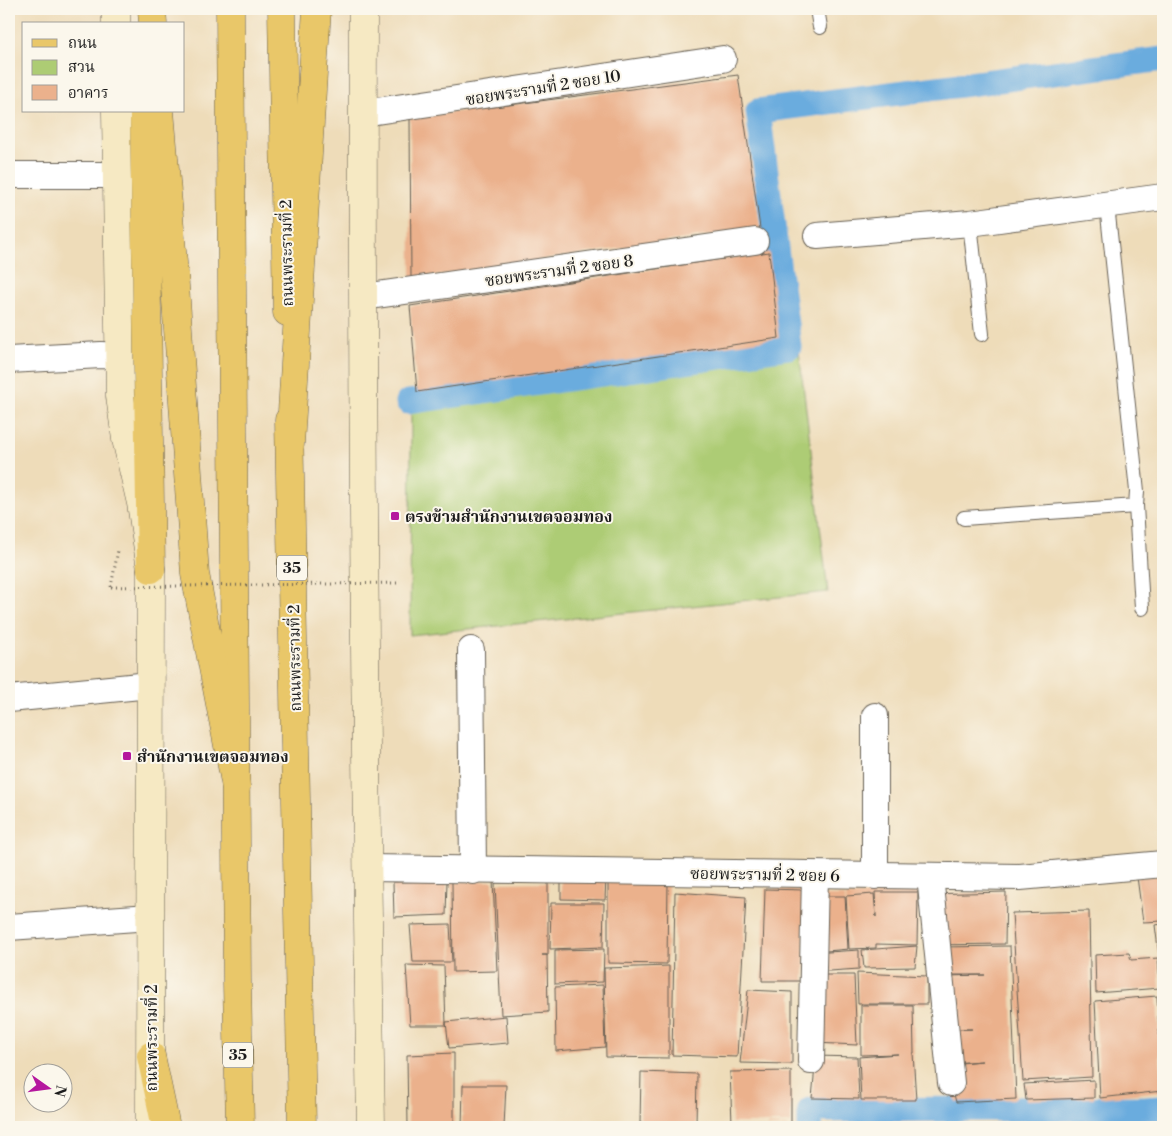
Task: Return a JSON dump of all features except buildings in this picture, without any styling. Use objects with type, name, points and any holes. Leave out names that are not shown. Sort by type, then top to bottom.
[{"type":"main road","points":[[116,9],[116,22]]},
{"type":"main road","points":[[142,9],[142,22]]},
{"type":"main road","points":[[152,9],[153,22]]},
{"type":"main road","name":"35","points":[[230,9],[237,983],[240,1127]]},
{"type":"main road","name":"ถนนพระรามที่ 2","points":[[282,9],[302,1127]]},
{"type":"main road","points":[[290,444],[317,9]]},
{"type":"main road","points":[[363,9],[367,868],[371,1127]]},
{"type":"main road","name":"ถนนพระรามที่ 2","points":[[116,112],[120,396],[126,439],[141,503],[151,569],[150,1127]]},
{"type":"main road","points":[[144,112],[151,569]]},
{"type":"main road","points":[[160,112],[176,296],[195,574],[236,787]]},
{"type":"main road","points":[[227,1127],[237,983]]},
{"type":"main road","points":[[151,1056],[166,1127]]},
{"type":"street","name":"ซอยพระรามที่ 2 ซอย 10","points":[[363,113],[723,59]]},
{"type":"street","points":[[9,175],[117,175]]},
{"type":"street","points":[[817,236],[970,222],[1163,197]]},
{"type":"street","name":"ซอยพระรามที่ 2 ซอย 8","points":[[363,297],[755,241]]},
{"type":"street","points":[[9,360],[101,355],[120,356]]},
{"type":"street","points":[[471,650],[473,871]]},
{"type":"street","points":[[9,699],[150,685]]},
{"type":"street","points":[[875,716],[875,876]]},
{"type":"street","name":"ซอยพระรามที่ 2 ซอย 6","points":[[367,868],[473,871],[1020,877],[1163,864]]},
{"type":"street","points":[[810,1061],[815,875]]},
{"type":"street","points":[[930,876],[952,1084]]},
{"type":"street","points":[[9,927],[150,917]]},
{"type":"lane","points":[[817,9],[820,27]]},
{"type":"lane","points":[[1107,205],[1136,492],[1142,608]]},
{"type":"lane","points":[[970,222],[982,334]]},
{"type":"lane","points":[[964,518],[1136,506]]},
{"type":"path","points":[[118,550],[110,587],[396,583]]},
{"type":"green space","points":[[799,351],[828,592],[410,635],[411,412]]},
{"type":"waterway","points":[[408,402],[789,347],[758,111],[1163,59]]},
{"type":"waterway","points":[[810,1127],[810,1110],[1163,1108]]},
{"type":"place","name":"ตรงข้ามสำนักงานเขตจอมทอง","points":[[395,516]]},
{"type":"place","name":"สำนักงานเขตจอมทอง","points":[[127,756]]}]
